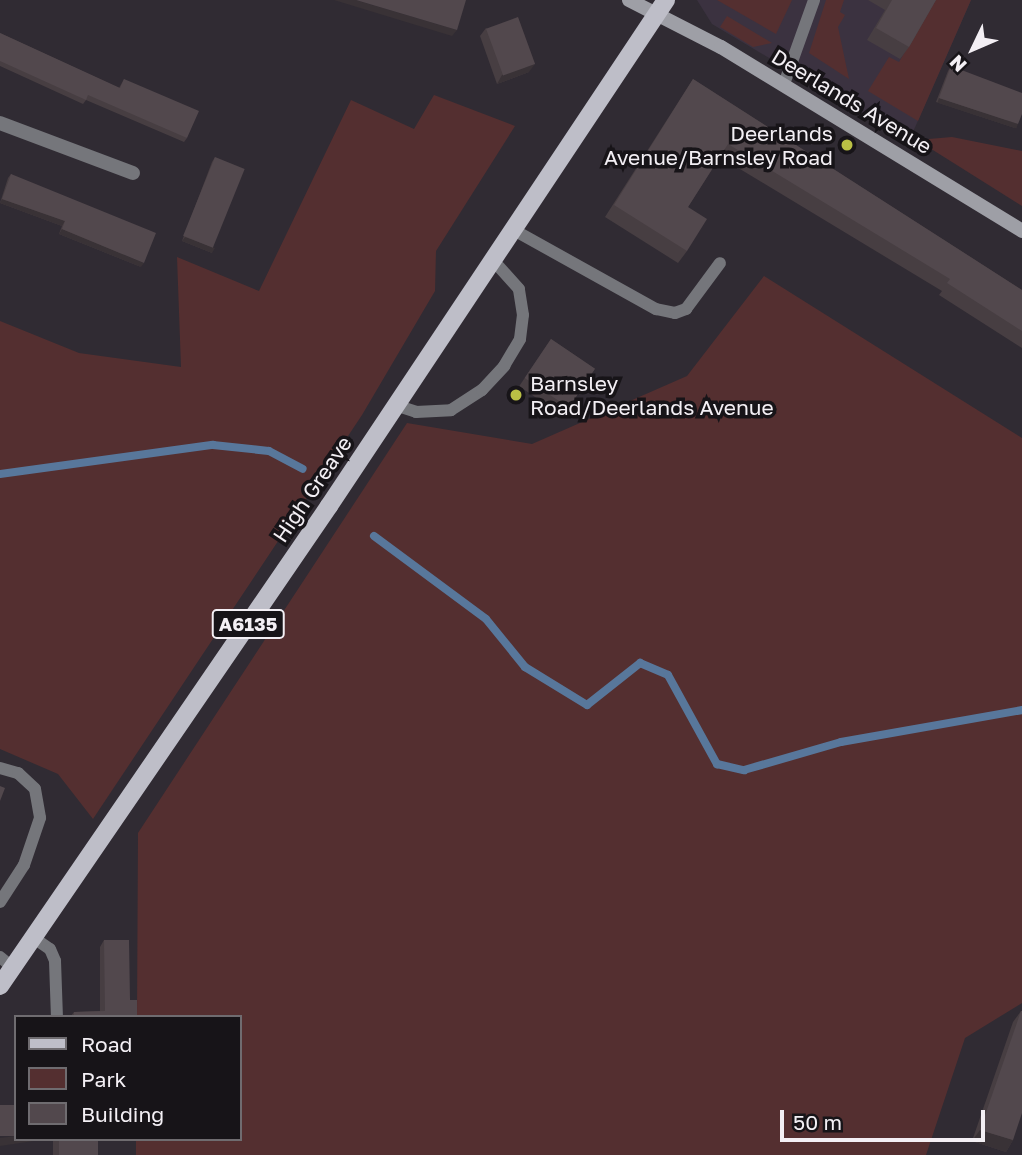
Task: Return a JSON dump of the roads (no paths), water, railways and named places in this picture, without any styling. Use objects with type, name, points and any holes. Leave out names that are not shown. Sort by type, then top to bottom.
[{"type":"main road","name":"High Greave","points":[[0,986],[6,963],[34,938],[662,7]]},
{"type":"street","name":"Deerlands Avenue","points":[[629,0],[662,7],[1022,231]]},
{"type":"street","points":[[0,122],[133,173]]},
{"type":"lane","points":[[784,84],[814,0]]},
{"type":"lane","points":[[513,229],[656,309],[675,313],[686,309],[720,263]]},
{"type":"lane","points":[[395,405],[416,412],[451,410],[482,390],[505,366],[520,340],[523,315],[519,289],[492,259]]},
{"type":"lane","points":[[0,768],[18,774],[35,789],[40,818],[24,865],[0,902]]},
{"type":"lane","points":[[34,938],[50,948],[55,961],[57,1015]]},
{"type":"waterway","points":[[0,474],[213,445],[269,451],[303,469]]},
{"type":"waterway","points":[[374,536],[486,619],[525,667],[587,705],[640,663],[668,675],[717,764],[744,770],[841,742],[1022,710]]},
{"type":"place","name":"Deerlands Avenue/Barnsley Road","points":[[847,145]]},
{"type":"place","name":"Barnsley Road/Deerlands Avenue","points":[[516,395]]}]
